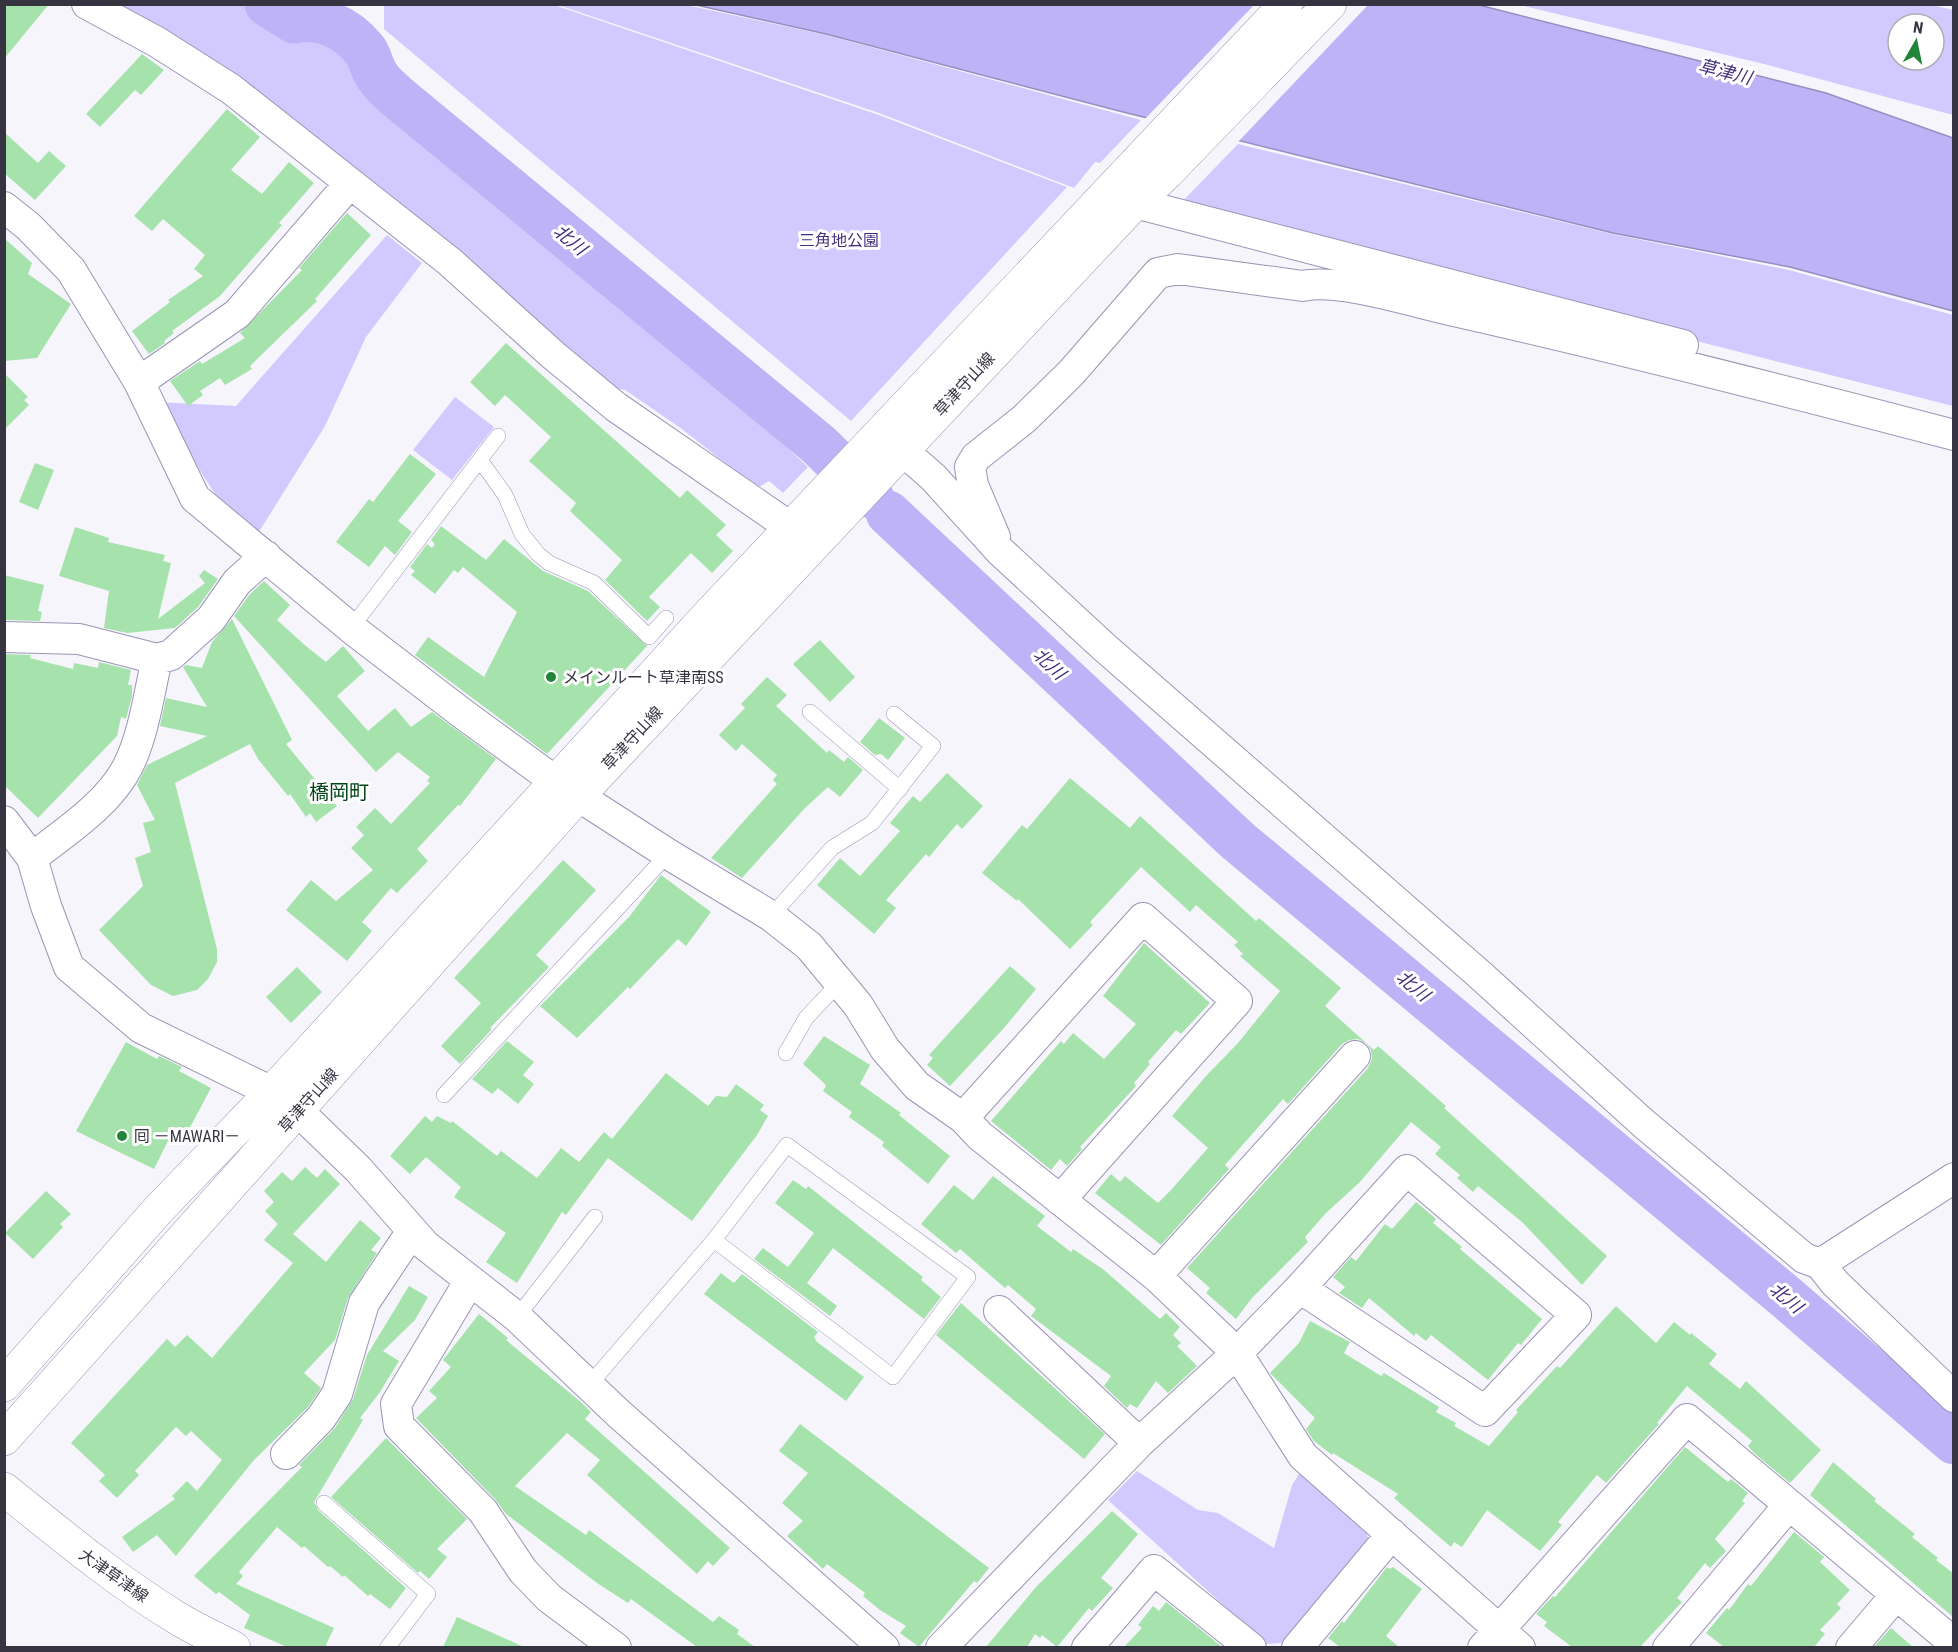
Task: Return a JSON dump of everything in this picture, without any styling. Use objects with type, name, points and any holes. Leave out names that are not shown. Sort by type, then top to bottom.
[{"type":"main road","name":"草津守山線","points":[[890,442],[1133,164],[1286,4]]},
{"type":"main road","name":"草津守山線","points":[[4,1385],[158,1210],[566,789],[788,543],[1167,173],[1330,4]]},
{"type":"main road","name":"草津守山線","points":[[4,1439],[298,1111],[566,789]]},
{"type":"main road","name":"大津草津線","points":[[4,1489],[73,1545],[132,1588],[178,1619],[234,1647]]},
{"type":"street","points":[[87,4],[157,42],[231,88],[450,262],[553,355],[788,543]]},
{"type":"street","points":[[139,382],[237,314],[350,183]]},
{"type":"street","points":[[1135,203],[1549,333],[1953,435]]},
{"type":"street","points":[[4,207],[28,226],[71,270],[139,382],[195,498],[351,628],[462,714],[566,789],[771,916],[809,946],[858,1005],[885,1049],[917,1086],[963,1118],[980,1136],[1156,1276],[1237,1353],[1303,1456],[1392,1534],[1500,1642],[1687,1419],[1953,1643]]},
{"type":"street","points":[[1000,551],[973,485],[970,467],[986,447],[1024,419],[1071,373],[1158,273],[1178,270],[1303,286],[1319,282],[1404,286],[1953,415]]},
{"type":"street","points":[[890,442],[933,477],[1000,551],[1104,647],[1479,974],[1643,1123],[1804,1258],[1820,1264],[1835,1283],[1953,1397]]},
{"type":"street","points":[[4,637],[79,639],[157,659],[171,655],[211,619],[237,582],[266,556]]},
{"type":"street","points":[[32,858],[84,817],[108,793],[128,766],[157,659]]},
{"type":"street","points":[[4,821],[32,858],[46,906],[69,967],[141,1028],[272,1092],[298,1111],[358,1169],[412,1232],[469,1282],[517,1317],[618,1413],[884,1647]]},
{"type":"street","points":[[963,1118],[1143,918],[1237,1001],[1060,1200]]},
{"type":"street","points":[[1156,1276],[1355,1056]]},
{"type":"street","points":[[941,1647],[1139,1443],[1237,1353],[1300,1288],[1407,1170],[1576,1315],[1485,1411],[1300,1288]]},
{"type":"street","points":[[1820,1264],[1953,1178]]},
{"type":"street","points":[[286,1454],[321,1418],[337,1394],[364,1303],[412,1232]]},
{"type":"street","points":[[469,1282],[396,1404],[399,1426],[483,1511],[523,1571],[549,1598],[616,1647]]},
{"type":"street","points":[[999,1311],[1139,1443]]},
{"type":"street","points":[[1668,1647],[1789,1505]]},
{"type":"street","points":[[1297,1647],[1392,1534]]},
{"type":"street","points":[[1087,1647],[1154,1570],[1251,1647]]},
{"type":"street","points":[[1851,1647],[1896,1595]]},
{"type":"lane","points":[[351,628],[498,436]]},
{"type":"lane","points":[[480,460],[504,495],[522,534],[538,554],[549,563],[594,583],[649,638],[666,618]]},
{"type":"lane","points":[[810,712],[900,789]]},
{"type":"lane","points":[[771,916],[832,848],[873,823],[933,746],[894,714]]},
{"type":"lane","points":[[444,1095],[668,854]]},
{"type":"lane","points":[[786,1053],[806,1018],[839,983]]},
{"type":"lane","points":[[590,1384],[714,1240],[786,1145],[968,1277],[893,1377],[714,1240]]},
{"type":"lane","points":[[517,1317],[595,1217]]},
{"type":"lane","points":[[324,1503],[428,1594],[387,1647]]},
{"type":"green space","points":[[110,5],[249,5],[286,32],[306,29],[329,31],[349,45],[371,88],[441,144],[459,165],[739,403],[808,467],[783,493],[769,481],[757,488],[682,429],[625,390],[604,386]]},
{"type":"green space","name":"三角地公園","points":[[384,5],[554,5],[879,115],[1067,187],[851,421],[384,29]]},
{"type":"green space","points":[[558,5],[686,5],[826,35],[1141,120],[1100,163],[1095,162],[1074,188],[879,113]]},
{"type":"green space","points":[[1520,5],[1932,5],[1953,10],[1953,115],[1768,65]]},
{"type":"green space","points":[[1238,144],[1612,234],[1789,270],[1953,315],[1953,406],[1175,209]]},
{"type":"green space","points":[[387,235],[422,263],[366,337],[325,426],[257,535],[217,497],[156,402],[236,406]]},
{"type":"green space","points":[[455,397],[494,427],[452,480],[413,450]]},
{"type":"green space","points":[[1137,1471],[1198,1510],[1218,1513],[1274,1548],[1292,1485],[1301,1471],[1365,1527],[1369,1541],[1283,1643],[1266,1644],[1108,1500]]},
{"type":"water","name":"草津川","points":[[696,5],[1479,5],[1826,93],[1953,138],[1953,311],[1790,267],[1613,233],[1119,111],[826,34]]},
{"type":"pier","points":[[1254,5],[1368,5],[1237,143],[1144,120]]},
{"type":"building","points":[[4,4],[49,4],[4,59]]},
{"type":"building","points":[[142,54],[164,70],[141,95],[135,90],[100,127],[86,114]]},
{"type":"building","points":[[227,109],[260,137],[231,170],[262,194],[289,162],[314,183],[279,223],[282,225],[220,296],[172,331],[174,333],[164,341],[165,343],[149,354],[132,331],[170,302],[168,300],[203,276],[194,269],[205,255],[163,219],[152,231],[134,216]]},
{"type":"building","points":[[4,132],[38,163],[49,151],[66,166],[35,200],[4,173]]},
{"type":"building","points":[[347,213],[371,235],[315,299],[317,301],[250,366],[252,369],[225,385],[220,378],[200,391],[203,395],[188,406],[170,381],[200,361],[202,364],[245,338],[240,333],[302,270],[299,268]]},
{"type":"building","points":[[4,238],[32,263],[28,274],[71,304],[37,358],[4,361]]},
{"type":"building","points":[[506,343],[680,498],[687,490],[726,525],[716,535],[733,551],[712,573],[691,553],[649,597],[660,607],[647,621],[605,580],[622,560],[570,511],[576,503],[529,461],[551,437],[505,395],[495,406],[470,382]]},
{"type":"building","points":[[4,373],[28,397],[24,400],[29,405],[4,430]]},
{"type":"building","points":[[410,454],[436,474],[398,521],[412,532],[395,555],[385,546],[369,567],[336,542],[369,499],[373,502]]},
{"type":"building","points":[[35,463],[54,470],[38,510],[19,502]]},
{"type":"building","name":"メインルート草津南SS","points":[[441,526],[486,560],[504,539],[543,571],[588,591],[647,646],[547,754],[415,655],[428,637],[484,677],[517,612],[463,567],[458,573],[454,570],[435,594],[411,575],[415,571],[410,567],[427,544],[432,548],[435,544],[431,540]]},
{"type":"building","points":[[75,527],[109,538],[108,542],[165,555],[163,561],[171,563],[158,619],[205,583],[199,576],[204,570],[218,579],[198,607],[175,628],[127,633],[104,628],[109,591],[59,576]]},
{"type":"building","points":[[4,575],[44,585],[38,611],[42,612],[40,621],[4,620]]},
{"type":"building","points":[[264,581],[290,605],[277,620],[307,647],[326,662],[343,646],[365,671],[337,696],[368,731],[395,708],[411,727],[432,712],[496,759],[460,806],[458,805],[417,849],[428,861],[397,893],[391,888],[362,922],[372,931],[347,961],[286,910],[311,880],[336,901],[373,870],[351,848],[364,835],[356,827],[375,808],[391,824],[430,783],[427,781],[430,777],[398,752],[376,772],[234,616],[250,594]]},
{"type":"building","points":[[232,619],[292,740],[286,744],[337,806],[316,822],[310,813],[306,817],[290,794],[288,796],[258,759],[250,744],[175,783],[217,949],[217,962],[208,979],[197,990],[173,996],[151,985],[99,930],[143,886],[135,858],[151,852],[143,823],[155,820],[137,785],[147,765],[207,736],[160,726],[166,698],[207,707],[183,667],[186,665],[202,668],[212,642]]},
{"type":"building","points":[[820,640],[855,677],[830,702],[793,664]]},
{"type":"building","points":[[4,654],[31,655],[30,658],[73,669],[74,663],[98,668],[99,662],[131,670],[128,685],[132,685],[132,696],[126,719],[121,717],[117,736],[38,818],[4,785]]},
{"type":"building","points":[[767,677],[787,695],[776,706],[827,753],[829,750],[844,762],[848,757],[863,770],[840,797],[828,787],[804,809],[742,878],[711,858],[777,784],[773,780],[777,775],[742,744],[736,751],[719,735],[745,708],[741,704]]},
{"type":"building","points":[[879,718],[905,738],[888,760],[881,754],[875,755],[860,742]]},
{"type":"building","points":[[947,773],[983,806],[962,829],[957,824],[929,857],[926,854],[886,900],[896,908],[874,934],[817,885],[840,858],[860,876],[900,831],[890,823],[913,796],[920,802]]},
{"type":"building","points":[[1070,778],[1130,828],[1140,816],[1256,921],[1259,918],[1341,988],[1325,1006],[1374,1050],[1378,1046],[1446,1106],[1444,1108],[1607,1256],[1582,1285],[1522,1222],[1478,1186],[1473,1192],[1457,1178],[1460,1175],[1435,1154],[1441,1147],[1411,1122],[1360,1182],[1326,1213],[1305,1237],[1308,1242],[1252,1298],[1236,1319],[1206,1293],[1210,1288],[1187,1268],[1368,1068],[1372,1059],[1371,1050],[1366,1043],[1358,1039],[1342,1044],[1288,1104],[1283,1099],[1225,1165],[1229,1169],[1161,1245],[1095,1193],[1111,1174],[1120,1182],[1125,1176],[1158,1203],[1171,1190],[1208,1148],[1172,1116],[1238,1043],[1280,991],[1240,956],[1243,954],[1234,945],[1238,942],[1196,905],[1190,912],[1141,867],[1090,922],[1093,925],[1070,949],[1018,899],[1017,901],[982,873],[1022,825],[1027,829]]},
{"type":"building","points":[[563,860],[596,890],[536,955],[549,967],[490,1028],[492,1029],[460,1064],[441,1046],[481,1003],[454,978]]},
{"type":"building","points":[[661,875],[711,912],[686,946],[678,939],[630,989],[628,987],[577,1038],[540,1006],[629,917]]},
{"type":"building","points":[[1144,943],[1210,1003],[1181,1034],[1176,1030],[1148,1062],[1150,1064],[1134,1083],[1136,1086],[1080,1147],[1082,1149],[1067,1166],[1060,1159],[1051,1170],[991,1121],[1061,1041],[1064,1044],[1073,1033],[1104,1059],[1136,1024],[1103,996]]},
{"type":"building","points":[[1010,966],[1036,989],[1004,1028],[950,1086],[927,1065],[933,1058],[929,1055]]},
{"type":"building","points":[[297,967],[322,992],[291,1023],[266,997]]},
{"type":"building","points":[[824,1036],[870,1065],[860,1084],[901,1113],[899,1115],[950,1156],[928,1184],[882,1146],[884,1142],[849,1117],[852,1112],[823,1091],[826,1086],[824,1083],[803,1064]]},
{"type":"building","points":[[507,1041],[534,1062],[523,1075],[534,1084],[518,1104],[498,1088],[492,1094],[472,1079]]},
{"type":"building","points":[[126,1042],[157,1059],[159,1056],[182,1067],[179,1071],[211,1088],[187,1133],[175,1127],[154,1169],[76,1131]]},
{"type":"building","points":[[666,1073],[708,1106],[716,1096],[727,1097],[736,1084],[764,1105],[760,1110],[768,1116],[757,1135],[692,1221],[608,1158],[566,1215],[562,1212],[517,1283],[486,1262],[506,1233],[454,1197],[461,1187],[426,1157],[410,1174],[390,1156],[425,1116],[432,1122],[437,1116],[451,1123],[452,1121],[497,1156],[501,1151],[537,1178],[561,1148],[579,1162],[604,1132],[612,1139]]},
{"type":"building","points":[[305,1167],[317,1178],[325,1169],[340,1184],[293,1234],[326,1262],[360,1220],[381,1238],[371,1250],[377,1253],[348,1298],[335,1340],[304,1373],[321,1388],[308,1407],[254,1460],[176,1556],[157,1535],[133,1552],[122,1537],[175,1499],[172,1496],[187,1481],[197,1491],[222,1460],[191,1431],[186,1436],[176,1427],[135,1471],[139,1475],[117,1498],[99,1481],[105,1475],[71,1443],[167,1339],[175,1347],[187,1335],[212,1358],[293,1263],[264,1240],[278,1224],[265,1211],[274,1202],[264,1191],[282,1172],[292,1181]]},
{"type":"building","points":[[993,1176],[1045,1216],[1037,1226],[1071,1252],[1073,1249],[1104,1270],[1160,1319],[1166,1313],[1180,1327],[1173,1335],[1181,1343],[1177,1346],[1197,1366],[1168,1393],[1156,1381],[1137,1408],[1130,1404],[1127,1408],[1104,1386],[1111,1376],[1031,1316],[1036,1309],[1008,1285],[1005,1288],[960,1249],[956,1253],[921,1224],[954,1185],[973,1200]]},
{"type":"building","points":[[793,1180],[806,1189],[808,1186],[923,1277],[921,1280],[941,1297],[924,1319],[833,1248],[807,1283],[837,1306],[830,1316],[754,1259],[763,1248],[788,1267],[814,1233],[775,1203]]},
{"type":"building","points":[[46,1191],[71,1214],[60,1224],[63,1227],[33,1259],[5,1233]]},
{"type":"building","points":[[1416,1202],[1436,1219],[1433,1223],[1462,1247],[1460,1249],[1542,1319],[1521,1345],[1518,1343],[1488,1380],[1431,1335],[1426,1341],[1416,1333],[1414,1336],[1369,1298],[1362,1308],[1339,1293],[1345,1287],[1333,1277],[1351,1257],[1356,1261],[1385,1224],[1392,1229]]},
{"type":"building","points":[[721,1273],[734,1283],[742,1274],[818,1332],[814,1337],[817,1342],[864,1377],[846,1401],[704,1294]]},
{"type":"building","points":[[409,1286],[428,1297],[415,1320],[383,1351],[399,1361],[380,1392],[360,1418],[363,1420],[314,1502],[318,1510],[406,1588],[390,1609],[370,1594],[368,1596],[344,1575],[343,1577],[330,1566],[328,1567],[277,1527],[239,1572],[243,1576],[236,1584],[334,1628],[325,1647],[287,1647],[244,1628],[250,1615],[219,1592],[216,1594],[194,1576],[302,1467],[299,1465],[335,1428],[353,1399],[367,1355]]},
{"type":"building","points":[[961,1303],[1105,1434],[1084,1459],[936,1335]]},
{"type":"building","points":[[1616,1306],[1656,1343],[1674,1322],[1690,1335],[1691,1333],[1717,1354],[1709,1364],[1740,1389],[1746,1381],[1821,1450],[1790,1483],[1754,1453],[1748,1446],[1752,1441],[1687,1386],[1657,1423],[1659,1424],[1606,1483],[1597,1475],[1558,1522],[1562,1525],[1540,1551],[1487,1510],[1462,1547],[1454,1542],[1451,1547],[1394,1498],[1398,1494],[1333,1453],[1332,1455],[1314,1441],[1306,1429],[1315,1418],[1270,1373],[1299,1343],[1310,1321],[1350,1342],[1344,1353],[1381,1376],[1384,1373],[1439,1407],[1436,1412],[1456,1423],[1454,1426],[1489,1446],[1518,1412],[1516,1410],[1557,1366],[1560,1368]]},
{"type":"building","points":[[479,1314],[508,1338],[506,1340],[582,1403],[591,1412],[585,1419],[730,1548],[713,1566],[708,1561],[697,1574],[587,1475],[600,1460],[567,1433],[515,1486],[586,1535],[589,1530],[713,1622],[719,1616],[739,1630],[737,1634],[755,1647],[697,1647],[631,1599],[628,1603],[597,1583],[506,1514],[495,1499],[416,1418],[437,1398],[429,1391],[451,1367],[443,1360]]},
{"type":"building","points":[[800,1424],[989,1568],[977,1583],[974,1581],[919,1647],[900,1633],[906,1626],[880,1610],[863,1596],[865,1593],[827,1564],[823,1569],[787,1536],[803,1521],[782,1503],[808,1473],[779,1451]]},
{"type":"building","points":[[386,1438],[467,1519],[437,1549],[447,1557],[429,1579],[420,1571],[418,1573],[331,1497]]},
{"type":"building","points":[[1685,1447],[1728,1482],[1731,1479],[1748,1493],[1742,1501],[1745,1503],[1715,1539],[1726,1551],[1710,1568],[1705,1563],[1677,1598],[1682,1602],[1640,1647],[1572,1647],[1544,1626],[1547,1622],[1536,1614],[1553,1596],[1555,1597]]},
{"type":"building","points":[[1833,1462],[1876,1499],[1874,1501],[1915,1534],[1912,1537],[1953,1573],[1953,1617],[1810,1495]]},
{"type":"building","points":[[1112,1511],[1138,1534],[1101,1578],[1113,1588],[1092,1611],[1089,1608],[1057,1647],[1042,1635],[1040,1638],[1035,1634],[1027,1647],[986,1647],[1036,1587]]},
{"type":"building","points":[[1794,1532],[1824,1557],[1820,1562],[1850,1590],[1837,1604],[1841,1608],[1820,1630],[1825,1634],[1814,1647],[1724,1647],[1706,1633],[1727,1608],[1729,1610],[1748,1584],[1751,1586]]},
{"type":"building","points":[[1387,1567],[1390,1569],[1393,1567],[1422,1589],[1386,1636],[1399,1647],[1340,1647],[1328,1638],[1342,1621],[1344,1623]]},
{"type":"building","points":[[1166,1602],[1222,1647],[1124,1647],[1142,1628],[1138,1625],[1153,1606],[1159,1611]]},
{"type":"building","points":[[457,1617],[524,1647],[443,1647]]},
{"type":"building","points":[[1891,1628],[1913,1647],[1874,1647]]},
{"type":"waterway","name":"北川","points":[[267,4],[294,21],[323,22],[350,35],[364,49],[382,83],[395,95],[819,445],[871,496]]},
{"type":"waterway","name":"北川","points":[[888,513],[1238,841],[1787,1298],[1954,1442]]},
{"type":"place","name":"メインルート草津南SS","points":[[551,677]]},
{"type":"place","name":"囘 －MAWARI－","points":[[122,1136]]},
{"type":"district","name":"橋岡町","points":[[339,792]]}]
